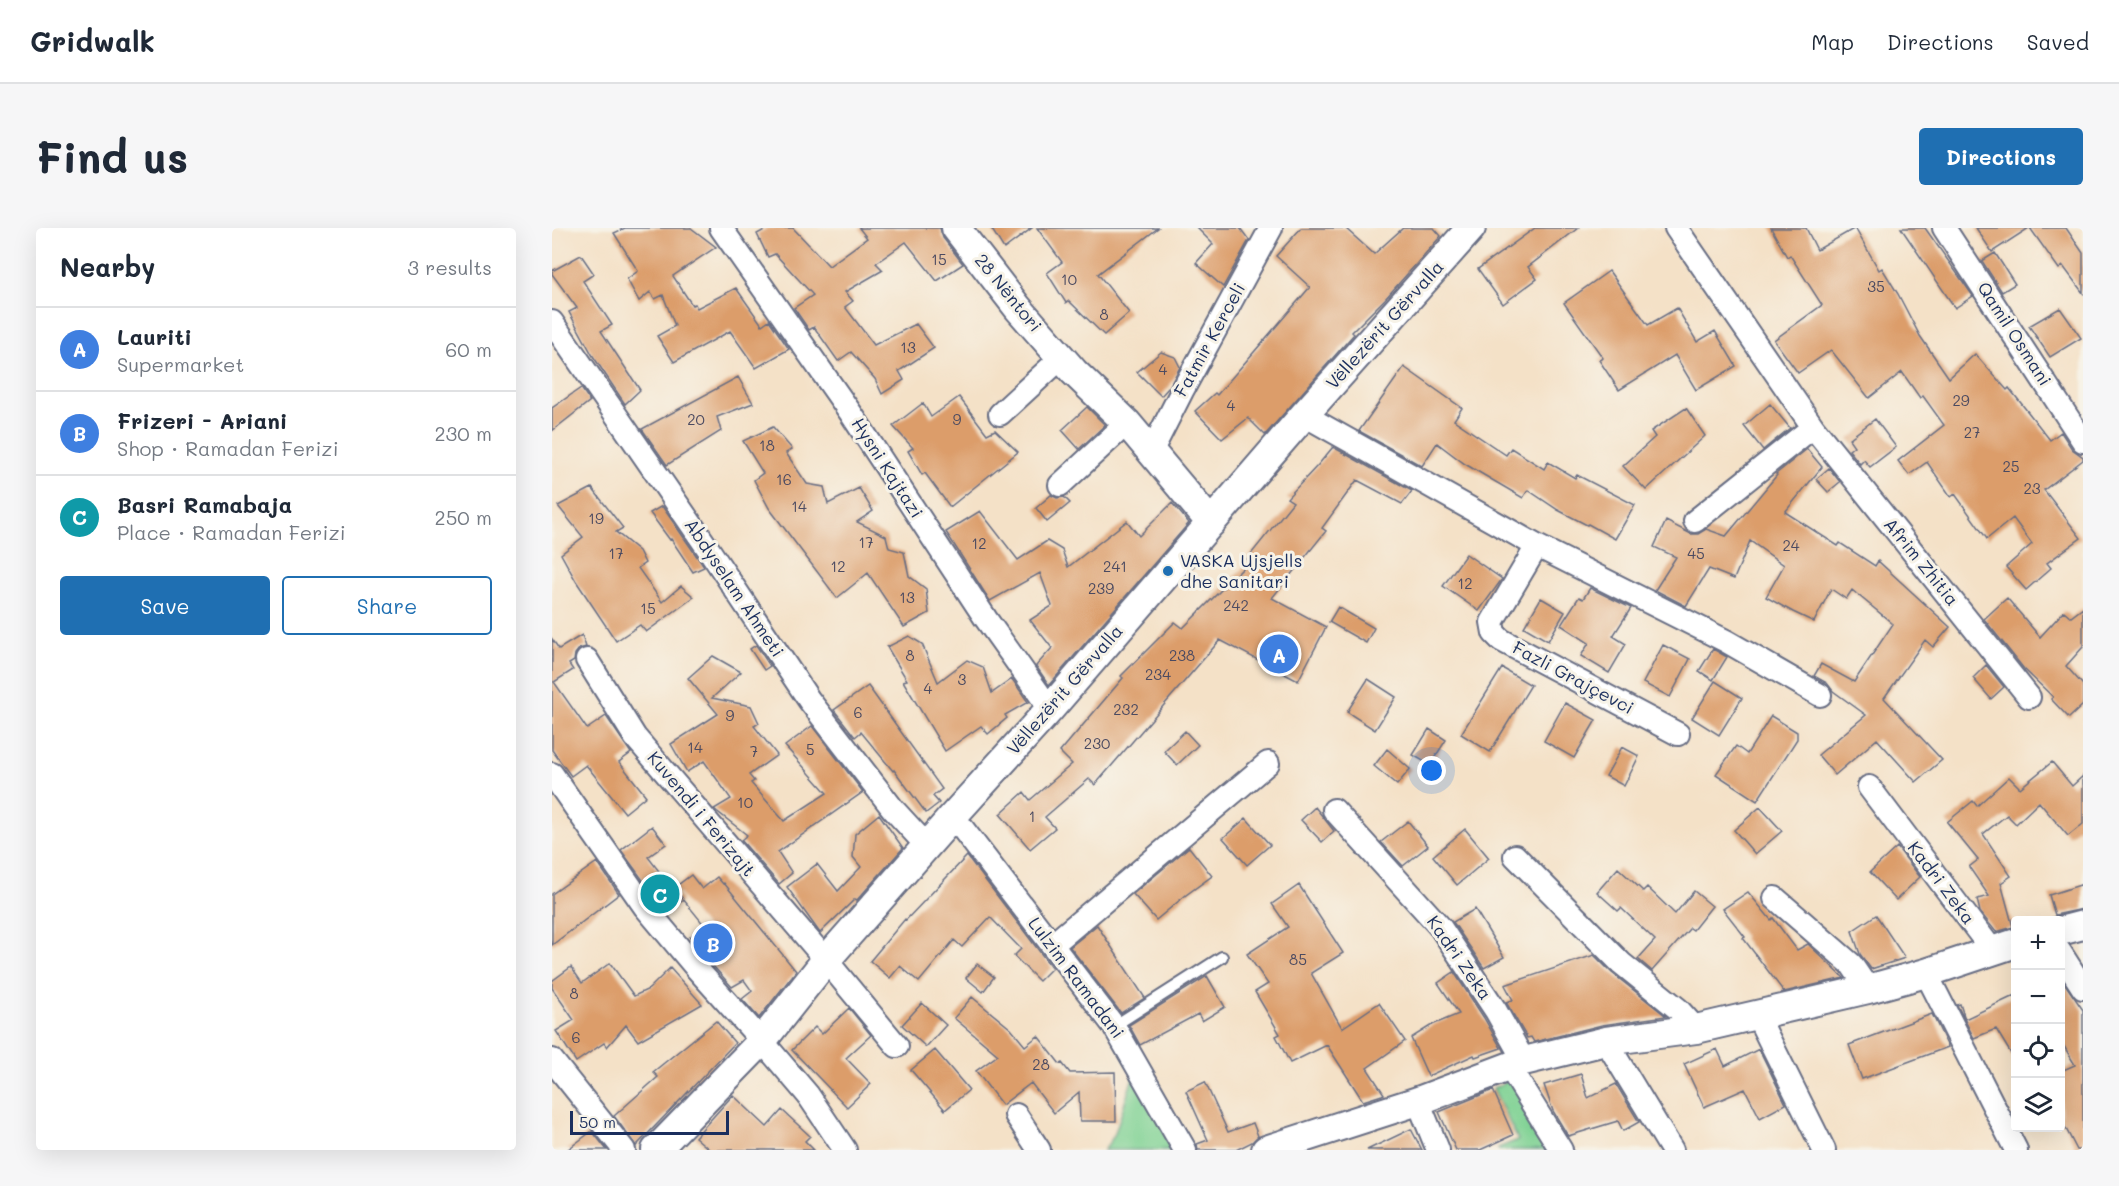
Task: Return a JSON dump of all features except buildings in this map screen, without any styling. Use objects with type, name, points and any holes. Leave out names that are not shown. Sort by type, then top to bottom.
[{"type":"street","name":"Hysni Kajtazi","points":[[721,228],[850,412],[986,619],[1050,709]]},
{"type":"street","name":"28 Nëntori","points":[[956,228],[1018,308],[1061,358],[1127,423],[1211,523]]},
{"type":"street","name":"Fatmir Kerceli","points":[[1151,452],[1271,228]]},
{"type":"street","name":"Vëllezërit Gërvalla","points":[[656,1150],[762,1041],[826,960],[952,816],[1050,709],[1304,416],[1471,228]]},
{"type":"street","name":"Afrim Zhitia","points":[[1676,228],[1813,427],[2030,697]]},
{"type":"street","name":"Qamil Osmani","points":[[1944,228],[2083,441]]},
{"type":"street","name":"Abdyselam Ahmeti","points":[[552,322],[809,700],[893,809],[927,846]]},
{"type":"street","points":[[1000,414],[1061,358]]},
{"type":"street","points":[[1304,416],[1537,546],[1726,641],[1820,695]]},
{"type":"street","points":[[1060,485],[1127,423]]},
{"type":"street","points":[[1695,521],[1813,427]]},
{"type":"street","name":"Fazli Grajçevci","points":[[1537,546],[1492,622],[1494,633],[1501,640],[1678,734]]},
{"type":"street","name":"Kuvendi i Ferizajt","points":[[587,660],[635,737],[897,1046]]},
{"type":"street","points":[[1052,945],[1268,763]]},
{"type":"street","points":[[552,774],[645,907],[808,1095],[845,1150]]},
{"type":"street","name":"Kadri Zeka","points":[[1266,1150],[1418,1101],[1517,1065],[1606,1041],[1696,1029],[1868,989],[1926,973],[2004,946],[1869,787]]},
{"type":"street","name":"Kadri Zeka","points":[[1334,810],[1441,928],[1496,1011],[1517,1065]]},
{"type":"street","name":"Lulzim Ramadani","points":[[952,816],[1114,1026],[1185,1150]]},
{"type":"street","points":[[1515,856],[1621,963],[1678,1009],[1696,1029]]},
{"type":"street","points":[[1775,898],[1851,964],[1868,989]]},
{"type":"street","points":[[2065,930],[2083,925]]},
{"type":"street","points":[[2065,959],[2083,988]]},
{"type":"street","points":[[1926,973],[2016,1150]]},
{"type":"street","points":[[1757,1014],[1824,1150]]},
{"type":"street","points":[[1606,1041],[1672,1150]]},
{"type":"street","points":[[552,1060],[624,1150]]},
{"type":"street","points":[[1517,1065],[1561,1150]]},
{"type":"street","points":[[1418,1101],[1438,1150]]},
{"type":"street","points":[[1016,1114],[1039,1150]]},
{"type":"lane","points":[[1114,1026],[1222,957]]},
{"type":"green space","points":[[1136,1068],[1180,1150],[1104,1150],[1114,1136]]},
{"type":"green space","points":[[1515,1077],[1552,1150],[1499,1150],[1498,1148],[1518,1140],[1493,1088]]},
{"type":"place","name":"VASKA Ujsjells dhe Sanitari","points":[[1168,571]]},
{"type":"place","name":"Lauriti","points":[[1279,654]]},
{"type":"place","name":"Basri Ramabaja","points":[[660,894]]},
{"type":"place","name":"Frizeri - Ariani","points":[[713,943]]}]
